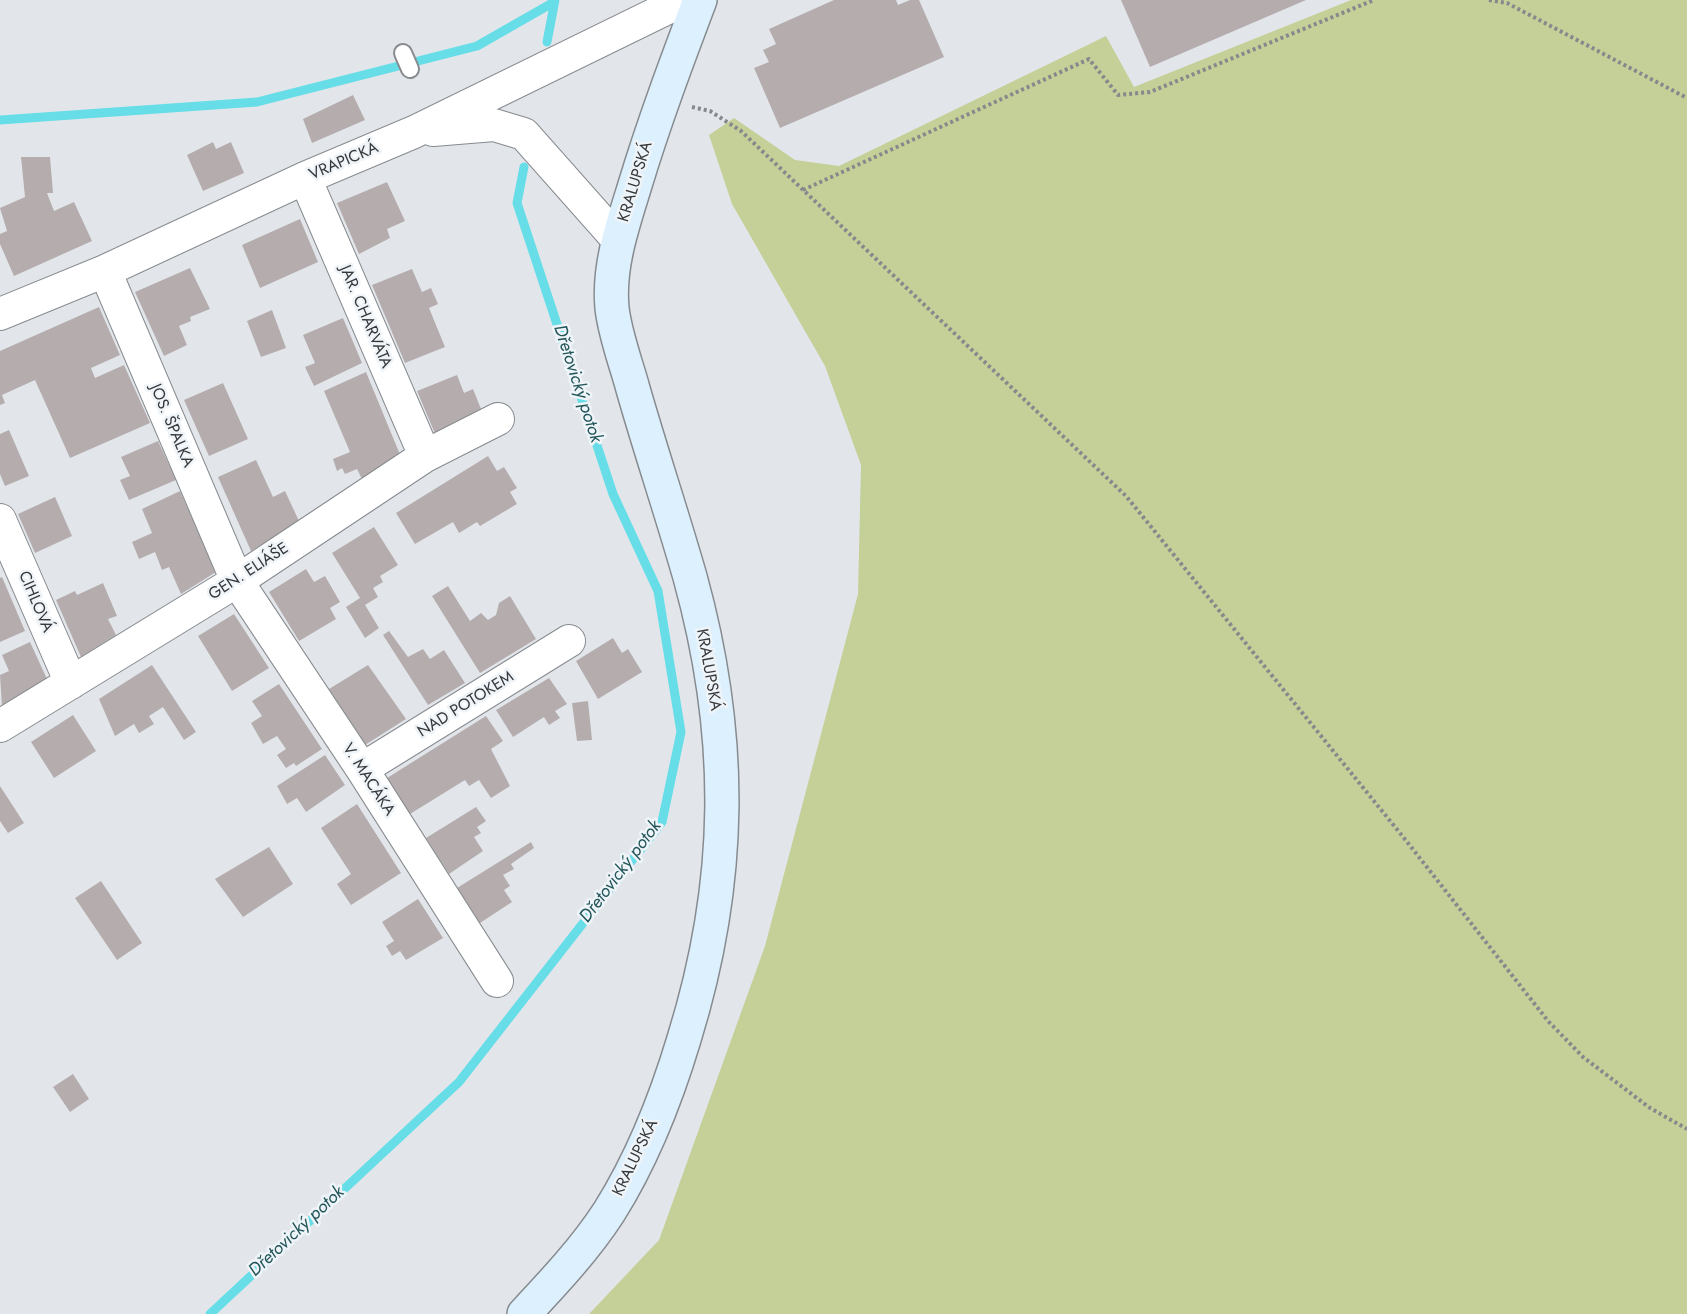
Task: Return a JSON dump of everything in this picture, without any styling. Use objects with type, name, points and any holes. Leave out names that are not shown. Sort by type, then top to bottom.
[{"type":"main road","name":"KRALUPSKÁ","points":[[524,1314],[562,1273],[608,1213],[645,1146],[674,1073],[700,987],[717,898],[724,823],[720,745],[709,663],[691,579],[612,310],[618,240],[661,102],[700,0]]},
{"type":"street","name":"VRAPICKÁ","points":[[0,314],[105,270],[305,178],[414,132],[684,0]]},
{"type":"street","points":[[414,132],[494,125],[524,134],[618,240]]},
{"type":"street","name":"JAR. CHARVÁTA","points":[[305,178],[425,456]]},
{"type":"street","name":"JOS. ŠPALKA","points":[[105,270],[237,581]]},
{"type":"street","name":"GEN. ELIÁŠE","points":[[0,726],[237,581],[425,456],[498,419]]},
{"type":"street","name":"CIHLOVÁ","points":[[0,520],[71,683]]},
{"type":"street","name":"V. MACÁKA","points":[[237,581],[362,769],[497,981]]},
{"type":"street","name":"NAD POTOKEM","points":[[362,769],[569,641]]},
{"type":"lane","points":[[403,53],[410,69]]},
{"type":"path","points":[[803,190],[1089,59],[1118,95],[1150,92],[1374,0]]},
{"type":"path","points":[[1489,0],[1507,3],[1687,98]]},
{"type":"path","points":[[661,102],[711,111],[741,131],[1126,496],[1404,838],[1548,1021],[1583,1057],[1650,1108],[1687,1129]]},
{"type":"green space","points":[[1351,0],[1687,0],[1687,1314],[589,1314],[659,1240],[765,946],[858,594],[861,465],[825,366],[732,204],[709,135],[734,118],[795,160],[839,166],[1106,36],[1134,87]]},
{"type":"building","points":[[834,0],[896,0],[898,5],[910,0],[919,0],[944,57],[780,128],[754,68],[769,62],[763,50],[776,44],[769,29]]},
{"type":"building","points":[[1121,0],[1306,0],[1150,67]]},
{"type":"building","points":[[353,95],[365,120],[312,143],[303,119]]},
{"type":"building","points":[[213,142],[216,149],[231,142],[244,173],[203,191],[187,155]]},
{"type":"building","points":[[21,157],[50,157],[53,193],[47,193],[54,211],[74,202],[92,241],[14,276],[0,244],[0,234],[7,231],[0,208],[25,197]]},
{"type":"building","points":[[387,182],[405,221],[387,229],[390,238],[359,254],[337,203]]},
{"type":"building","points":[[300,219],[318,262],[260,288],[242,245]]},
{"type":"building","points":[[190,268],[210,309],[190,317],[191,321],[179,326],[187,345],[164,356],[135,292]]},
{"type":"building","points":[[412,269],[422,292],[431,288],[438,304],[429,308],[445,347],[405,363],[372,285]]},
{"type":"building","points":[[99,307],[120,355],[91,368],[95,378],[124,365],[150,423],[70,458],[35,380],[2,395],[5,403],[0,405],[0,351]]},
{"type":"building","points":[[272,310],[286,348],[261,357],[247,321]]},
{"type":"building","points":[[343,318],[362,363],[314,386],[305,367],[315,363],[303,335]]},
{"type":"building","points":[[366,372],[401,457],[363,481],[357,469],[345,474],[342,468],[337,471],[333,459],[350,452],[324,391]]},
{"type":"building","points":[[457,375],[464,393],[473,389],[481,409],[436,436],[417,391]]},
{"type":"building","points":[[223,383],[248,439],[209,456],[184,400]]},
{"type":"building","points":[[9,430],[29,476],[5,486],[0,474],[0,434]]},
{"type":"building","points":[[158,441],[176,480],[129,500],[120,480],[130,476],[121,457]]},
{"type":"building","points":[[488,456],[497,471],[504,467],[517,488],[510,492],[517,504],[480,526],[477,522],[459,533],[453,522],[415,544],[396,513]]},
{"type":"building","points":[[256,460],[273,497],[285,491],[299,521],[251,551],[218,477]]},
{"type":"building","points":[[180,491],[216,572],[181,594],[169,567],[162,570],[155,552],[139,559],[132,542],[152,533],[142,509]]},
{"type":"building","points":[[55,497],[72,536],[35,553],[18,514]]},
{"type":"building","points":[[374,527],[398,565],[380,576],[383,582],[373,588],[378,597],[365,605],[379,628],[365,638],[346,607],[360,598],[332,553]]},
{"type":"building","points":[[306,569],[314,582],[325,576],[340,602],[330,608],[336,619],[299,641],[269,592]]},
{"type":"building","points":[[2,577],[25,631],[0,642],[0,578]]},
{"type":"building","points":[[103,583],[117,616],[108,619],[116,635],[81,657],[56,600],[75,591],[77,595]]},
{"type":"building","points":[[448,586],[470,621],[481,613],[488,620],[496,615],[499,603],[510,596],[536,639],[480,673],[432,596]]},
{"type":"building","points":[[234,614],[269,668],[232,691],[198,636]]},
{"type":"building","points":[[389,631],[408,657],[423,649],[430,659],[444,650],[465,683],[428,705],[383,635]]},
{"type":"building","points":[[613,638],[622,653],[628,649],[642,672],[598,699],[576,661]]},
{"type":"building","points":[[30,642],[47,679],[2,707],[0,675],[9,671],[2,655]]},
{"type":"building","points":[[152,665],[196,732],[184,740],[163,707],[149,716],[154,724],[139,733],[134,724],[115,736],[99,699]]},
{"type":"building","points":[[368,665],[406,719],[365,745],[329,689]]},
{"type":"building","points":[[549,678],[567,704],[555,711],[560,718],[549,725],[544,717],[513,737],[496,710]]},
{"type":"building","points":[[279,684],[322,749],[296,766],[294,763],[286,768],[277,755],[286,749],[277,736],[263,744],[251,723],[262,716],[252,701]]},
{"type":"building","points":[[588,701],[592,740],[577,741],[572,703]]},
{"type":"building","points":[[73,715],[96,751],[54,778],[31,742]]},
{"type":"building","points":[[486,716],[503,741],[491,749],[510,786],[491,798],[479,780],[469,786],[465,780],[410,814],[387,778]]},
{"type":"building","points":[[325,755],[345,785],[306,812],[297,798],[287,804],[277,786]]},
{"type":"building","points":[[0,786],[24,823],[8,833],[0,821]]},
{"type":"building","points":[[357,804],[401,873],[351,905],[337,884],[351,874],[321,828]]},
{"type":"building","points":[[476,807],[486,821],[477,827],[481,833],[474,837],[483,851],[449,874],[426,838]]},
{"type":"building","points":[[531,842],[534,848],[511,864],[514,869],[503,875],[510,886],[504,890],[512,902],[480,923],[457,888]]},
{"type":"building","points":[[269,847],[293,884],[243,917],[215,879]]},
{"type":"building","points":[[101,881],[142,943],[117,960],[75,898]]},
{"type":"building","points":[[418,899],[443,938],[406,960],[400,951],[392,956],[386,946],[394,941],[382,922]]},
{"type":"building","points":[[73,1074],[89,1099],[70,1112],[53,1087]]},
{"type":"waterway","name":"Dřetovický potok","points":[[547,42],[555,0]]},
{"type":"waterway","points":[[0,120],[257,102],[477,46],[554,2]]},
{"type":"waterway","name":"Dřetovický potok","points":[[210,1314],[459,1082],[662,822],[681,732],[658,591],[613,494],[517,203],[524,167]]}]
